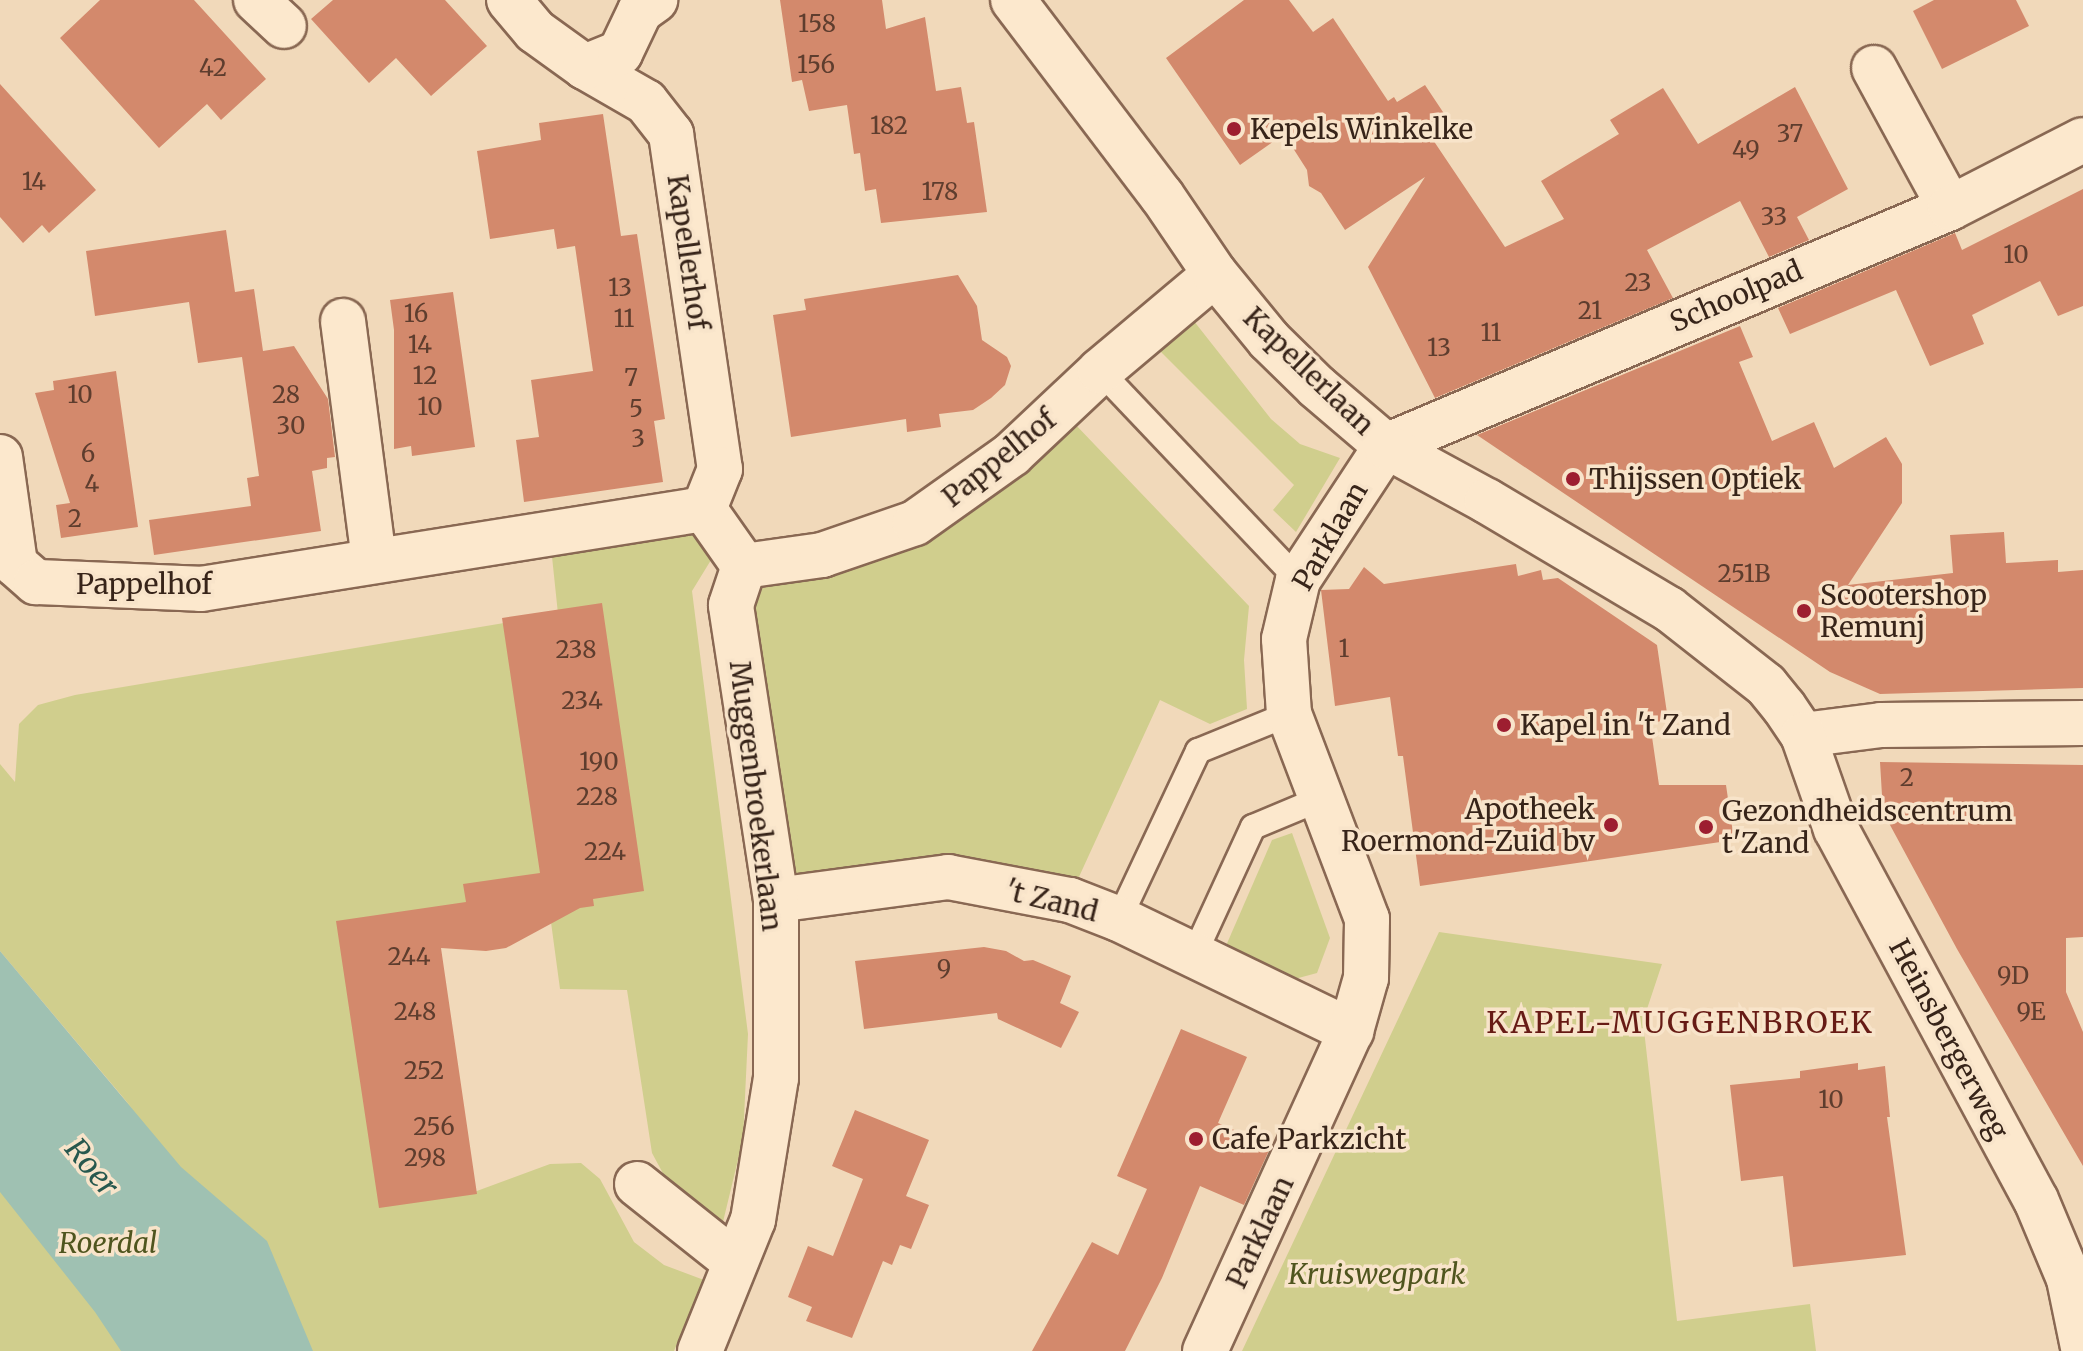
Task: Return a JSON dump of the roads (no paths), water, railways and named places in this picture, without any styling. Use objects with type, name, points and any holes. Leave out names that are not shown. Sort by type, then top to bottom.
[{"type":"street","name":"Kapellerhof","points":[[509,0],[535,31],[585,67],[646,102],[671,134],[720,469],[704,509]]},
{"type":"street","points":[[585,67],[620,53],[640,11],[655,0]]},
{"type":"street","name":"Kapellerlaan","points":[[1013,0],[1162,196],[1215,274],[1269,340],[1317,387],[1386,446],[1487,501],[1669,609],[1766,685],[1803,735]]},
{"type":"street","points":[[1874,68],[1950,208]]},
{"type":"street","name":"Schoolpad","points":[[1386,446],[1950,208],[2083,140]]},
{"type":"street","name":"Pappelhof","points":[[744,566],[822,555],[915,523],[1012,454],[1100,371],[1215,274]]},
{"type":"street","points":[[343,321],[374,560]]},
{"type":"street","name":"Parklaan","points":[[1205,1351],[1351,1031],[1366,978],[1367,919],[1289,714],[1284,639],[1298,580],[1386,446]]},
{"type":"street","name":"Pappelhof","points":[[0,457],[15,564],[36,582],[201,589],[704,509]]},
{"type":"street","points":[[704,509],[744,566]]},
{"type":"street","name":"Muggenbroekerlaan","points":[[700,1351],[753,1220],[776,1078],[776,900],[731,605],[744,566]]},
{"type":"street","points":[[1803,735],[1881,725],[2083,723]]},
{"type":"street","name":"Heinsbergerweg","points":[[1803,735],[1836,829],[2036,1200],[2069,1279],[2083,1347]]},
{"type":"street","name":"'t Zand","points":[[776,900],[948,877],[1070,900],[1119,919],[1351,1031]]},
{"type":"street","points":[[637,1184],[735,1262]]},
{"type":"lane","points":[[1100,371],[1298,580]]},
{"type":"lane","points":[[1119,919],[1198,751],[1289,714]]},
{"type":"lane","points":[[1194,955],[1253,827],[1320,799]]},
{"type":"water","name":"Roerdal","points":[[0,951],[181,1167],[267,1241],[313,1351],[121,1351],[95,1312],[0,1192]]},
{"type":"place","name":"Kepels Winkelke","points":[[1234,129]]},
{"type":"place","name":"Thijssen Optiek","points":[[1573,479]]},
{"type":"place","name":"Scootershop Remunj","points":[[1804,611]]},
{"type":"place","name":"Kapel in 't Zand","points":[[1504,725]]},
{"type":"place","name":"Apotheek Roermond-Zuid bv","points":[[1611,825]]},
{"type":"place","name":"Gezondheidscentrum t'Zand","points":[[1706,827]]},
{"type":"place","name":"Cafe Parkzicht","points":[[1196,1139]]},
{"type":"district","name":"KAPEL-MUGGENBROEK","points":[[1680,1022]]},
{"type":"water label","name":"Roer","points":[[92,1167]]},
{"type":"park label","name":"Kruiswegpark","points":[[1377,1274]]}]
